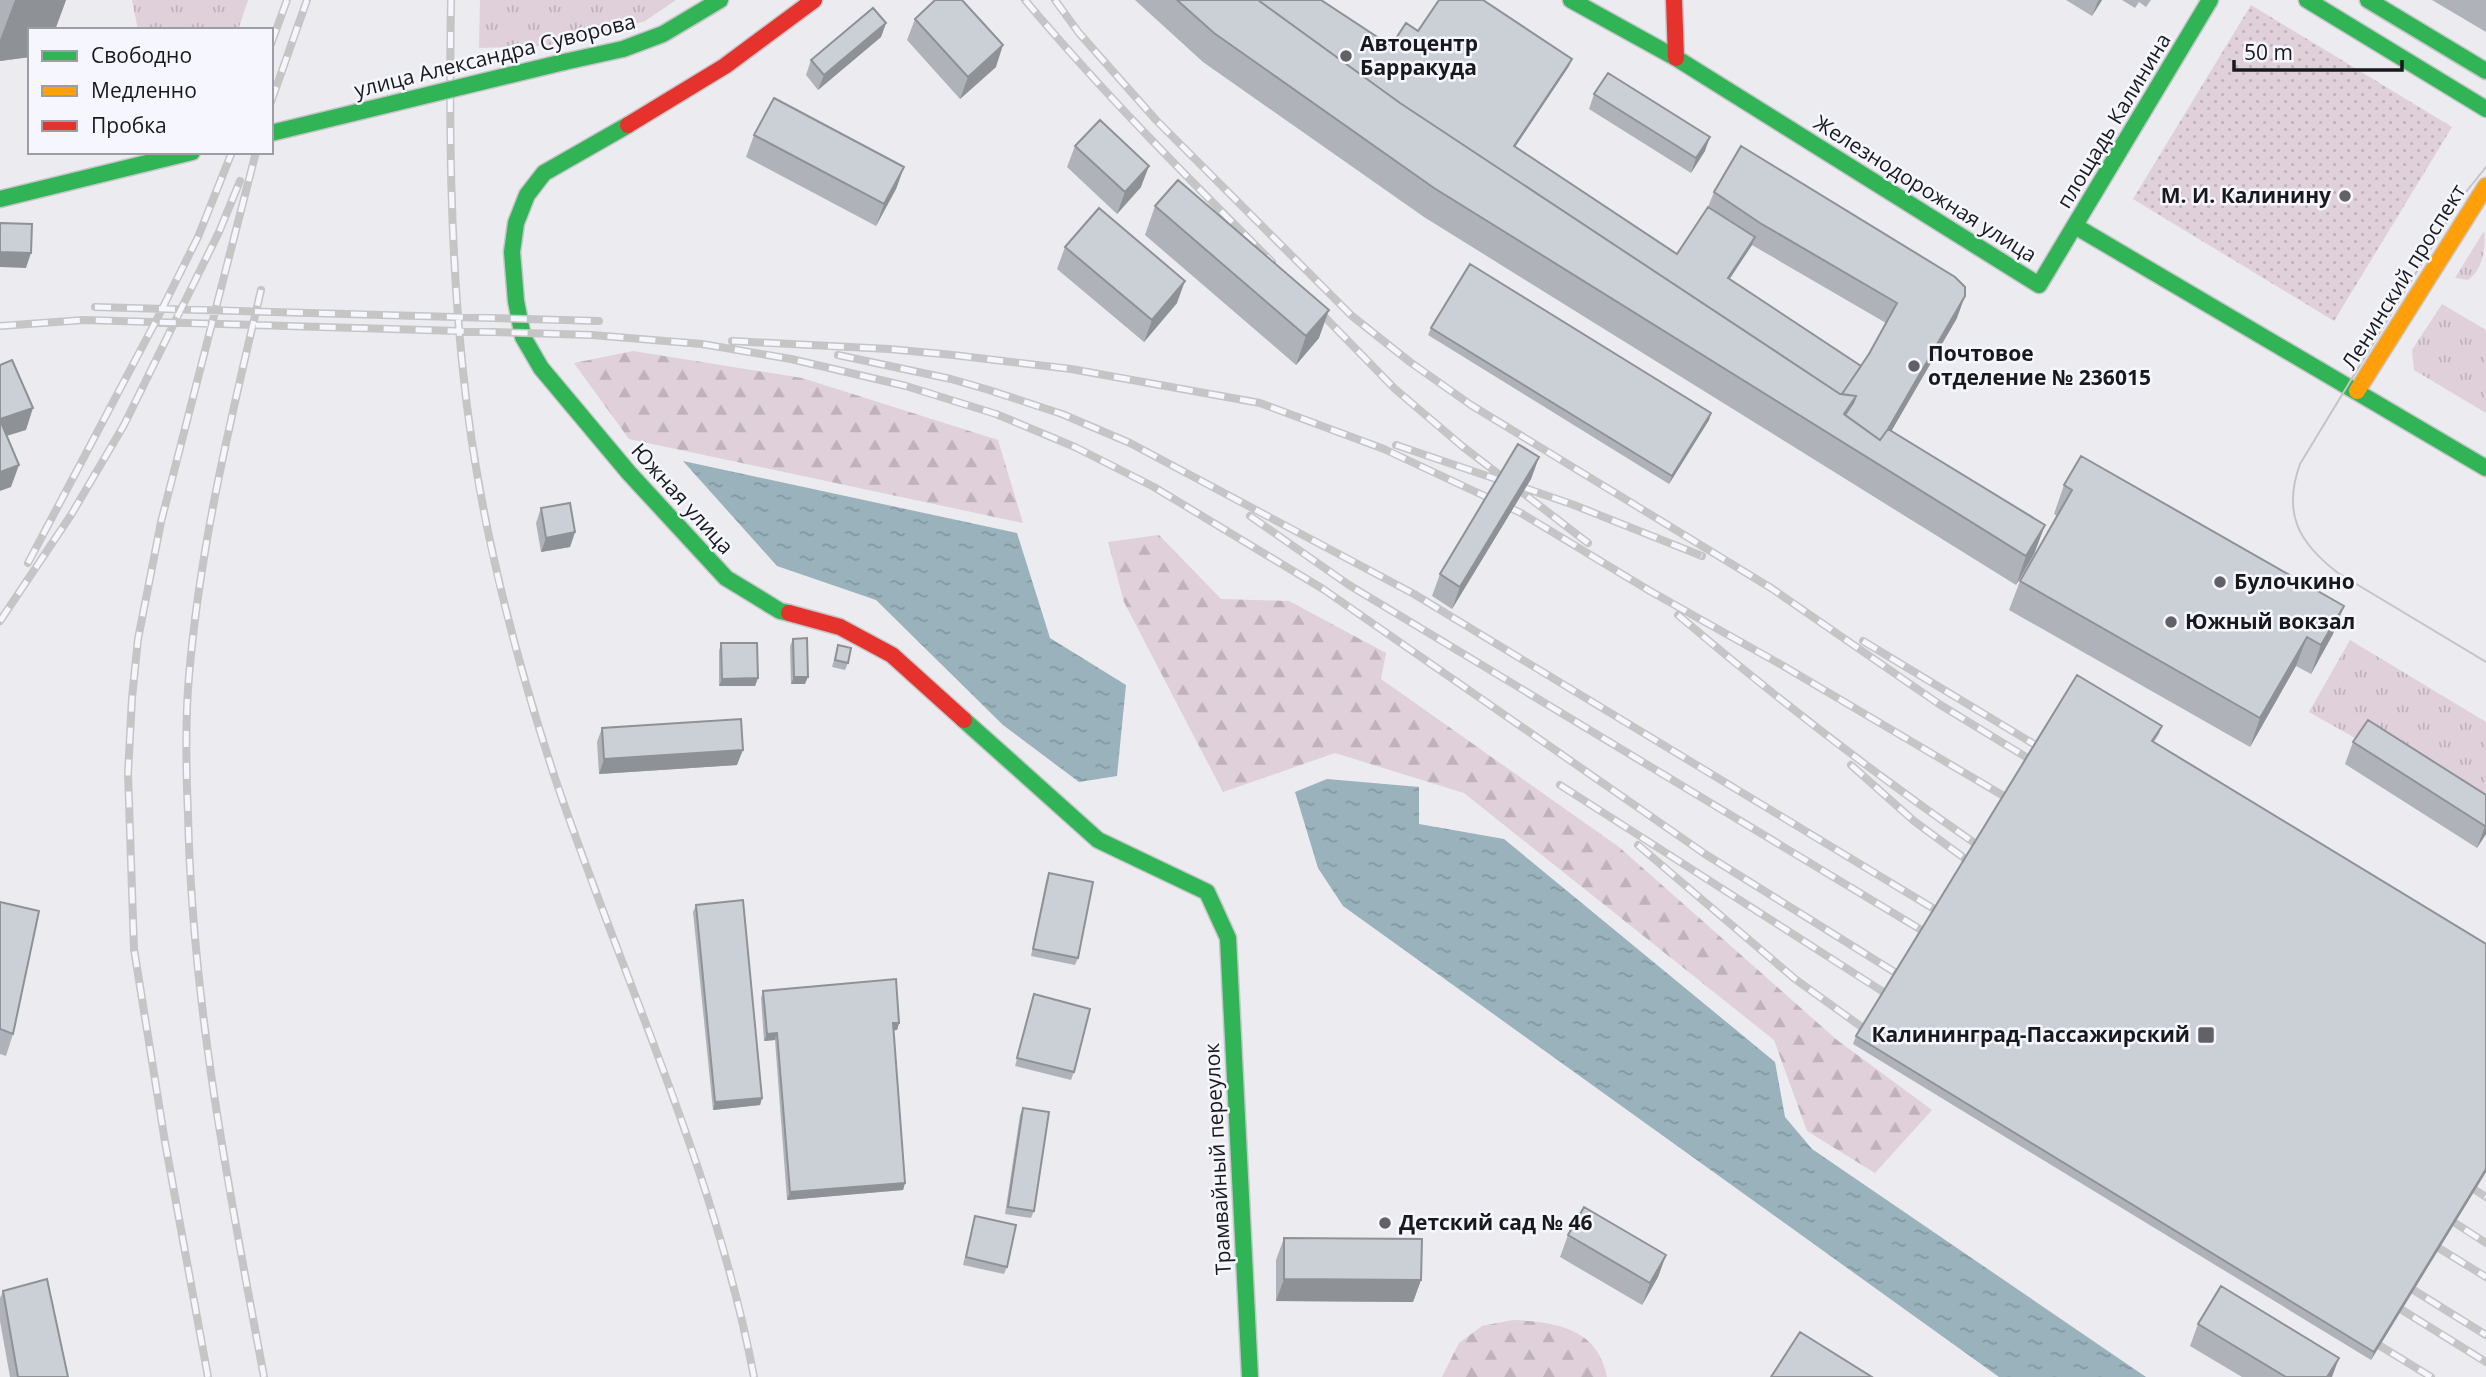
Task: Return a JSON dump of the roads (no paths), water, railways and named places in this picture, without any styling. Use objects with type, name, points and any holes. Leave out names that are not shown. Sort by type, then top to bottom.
[{"type":"street","name":"улица Александра Суворова","points":[[273,133],[623,49],[663,34],[720,0]]},
{"type":"street","name":"Южная улица","points":[[814,0],[690,89],[544,173],[527,195],[516,223],[513,252],[516,301],[523,337],[541,368],[585,421],[726,578],[780,611],[841,627],[892,655],[1098,840],[1207,891],[1228,938]]},
{"type":"street","name":"Железнодорожная улица","points":[[1571,0],[1676,58],[2039,285],[2076,226]]},
{"type":"street","points":[[1674,0],[1676,58]]},
{"type":"street","name":"площадь Калинина","points":[[2076,226],[2210,0]]},
{"type":"street","points":[[2307,0],[2486,109]]},
{"type":"street","points":[[2368,0],[2486,71]]},
{"type":"street","points":[[0,199],[184,154]]},
{"type":"street","name":"Ленинский проспект","points":[[2357,391],[2486,186]]},
{"type":"street","points":[[2076,226],[2486,468]]},
{"type":"street","name":"Трамвайный переулок","points":[[1228,938],[1250,1377]]},
{"type":"water","points":[[683,461],[1017,533],[1050,638],[1126,685],[1117,776],[1079,782],[1003,725],[876,600],[777,566]]},
{"type":"water","points":[[1327,779],[1419,787],[1419,824],[1504,839],[1775,1062],[1785,1117],[1812,1149],[2146,1377],[1999,1377],[1343,906],[1318,868],[1295,792]]},
{"type":"tram line","points":[[2486,167],[2462,197],[2300,464],[2293,498],[2294,513],[2304,539],[2324,562],[2486,662]]},
{"type":"railway","points":[[273,38],[287,0]]},
{"type":"railway","points":[[273,96],[307,0]]},
{"type":"railway","points":[[451,0],[451,186],[455,278],[469,423],[498,579],[525,681],[556,781],[692,1150],[737,1300],[754,1377]]},
{"type":"railway","points":[[1025,0],[1115,101],[1272,262]]},
{"type":"railway","points":[[1055,0],[1079,33],[1156,120],[1352,316],[1410,362],[1471,405],[1771,588],[1939,704],[2044,768]]},
{"type":"railway","points":[[28,563],[198,237],[231,154]]},
{"type":"railway","points":[[208,1377],[165,1142],[134,949],[128,773],[138,639],[161,522],[255,154]]},
{"type":"railway","points":[[0,621],[71,515],[124,425],[219,232],[240,181]]},
{"type":"railway","points":[[261,290],[218,482],[201,578],[189,676],[186,745],[191,885],[205,1026],[214,1097],[264,1377]]},
{"type":"railway","points":[[1313,305],[1395,389],[1462,446],[1588,543]]},
{"type":"railway","points":[[95,307],[599,321]]},
{"type":"railway","points":[[0,326],[84,320],[592,335],[702,344],[791,359],[906,386],[996,414],[1075,447],[1154,487],[1323,589],[1705,854],[1912,983]]},
{"type":"railway","points":[[732,341],[953,355],[1071,369],[1260,403],[1384,449],[1521,513],[2019,805]]},
{"type":"railway","points":[[838,355],[951,379],[989,390],[1062,414],[1130,443],[1414,594],[1949,918]]},
{"type":"railway","points":[[1396,445],[1499,480]]},
{"type":"railway","points":[[1522,487],[1702,556]]},
{"type":"railway","points":[[1250,516],[1349,585],[1938,940]]},
{"type":"railway","points":[[1678,615],[1830,738],[1989,853]]},
{"type":"railway","points":[[1863,641],[2052,755]]},
{"type":"railway","points":[[1851,765],[1914,821],[1979,869]]},
{"type":"railway","points":[[1560,785],[1899,1002]]},
{"type":"railway","points":[[1638,845],[1795,979],[1877,1038]]},
{"type":"railway","points":[[2458,1179],[2486,1197]]},
{"type":"railway","points":[[2438,1212],[2486,1243]]},
{"type":"railway","points":[[2424,1239],[2486,1277]]},
{"type":"railway","points":[[2399,1281],[2486,1335]]},
{"type":"railway","points":[[2386,1300],[2486,1362]]},
{"type":"railway","points":[[2364,1336],[2431,1377]]},
{"type":"place","name":"Автоцентр Барракуда","points":[[1346,56]]},
{"type":"place","name":"М. И. Калинину","points":[[2345,196]]},
{"type":"place","name":"Почтовое отделение № 236015","points":[[1914,366]]},
{"type":"place","name":"Булочкино","points":[[2220,582]]},
{"type":"place","name":"Южный вокзал","points":[[2171,622]]},
{"type":"place","name":"Калининград-Пассажирский","points":[[2206,1035]]},
{"type":"place","name":"Детский сад № 46","points":[[1385,1223]]}]
